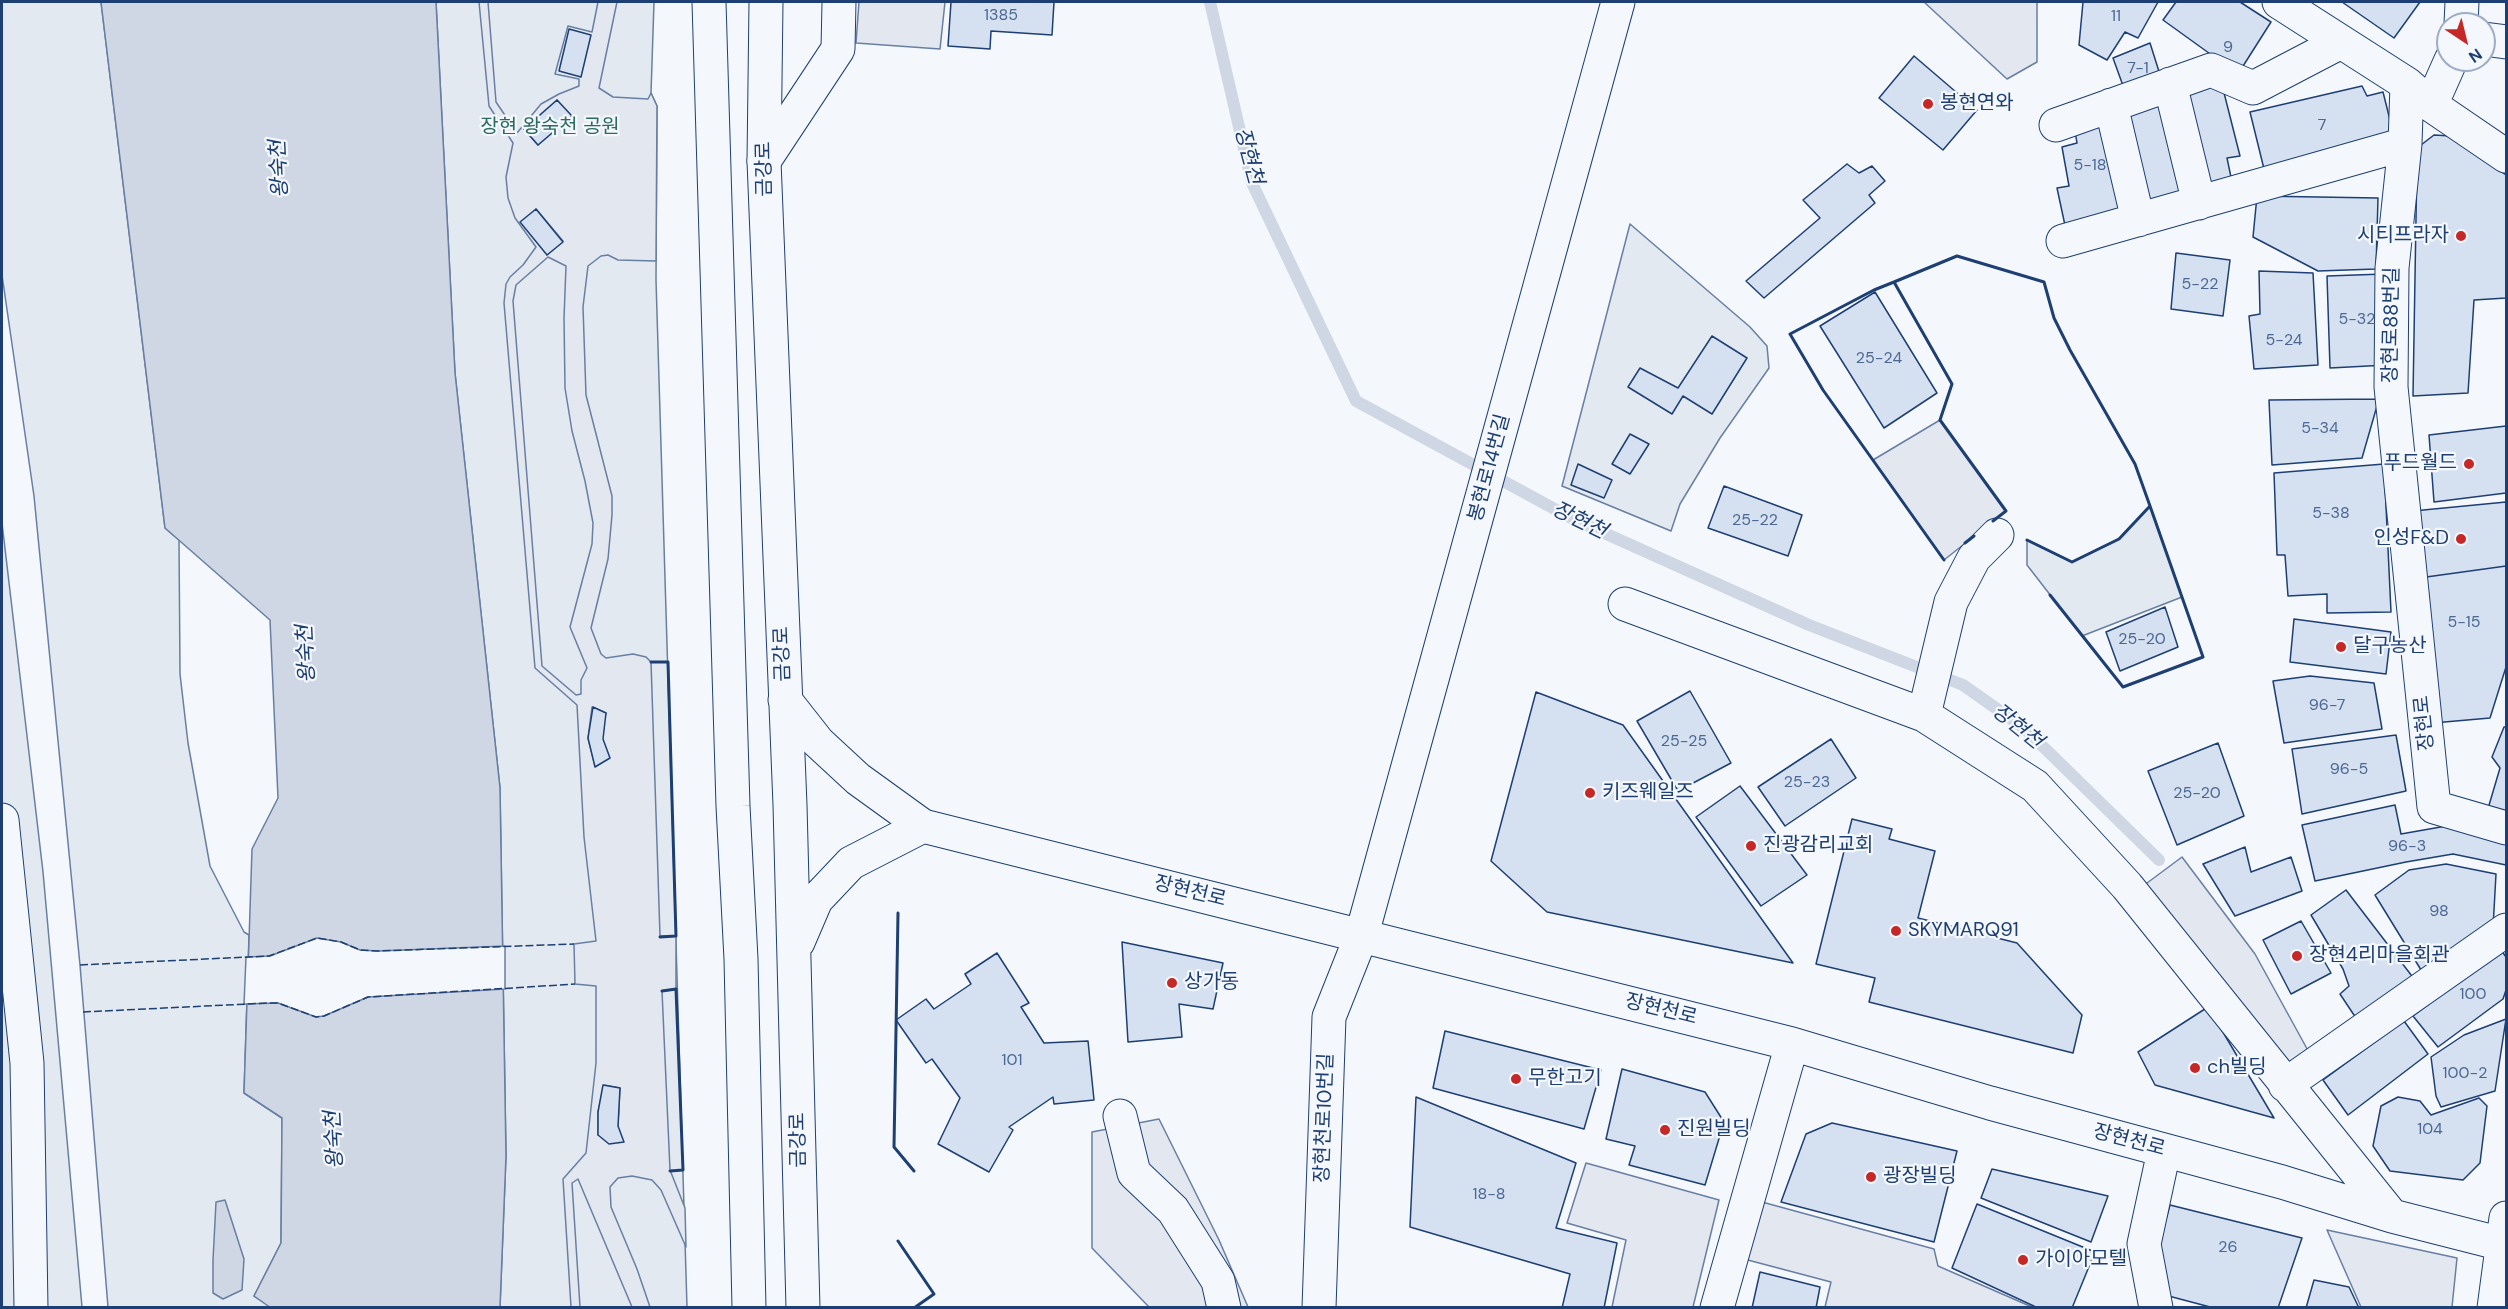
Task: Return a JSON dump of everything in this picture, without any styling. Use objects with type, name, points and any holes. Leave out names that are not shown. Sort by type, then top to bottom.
[{"type":"main road","points":[[709,2],[733,806],[741,959],[749,1308]]},
{"type":"main road","name":"금강로","points":[[766,2],[764,161],[794,952],[803,1308]]},
{"type":"main road","points":[[764,161],[838,49],[839,2]]},
{"type":"main road","name":"봉현로14번길","points":[[1362,934],[1617,2]]},
{"type":"main road","points":[[2279,2],[2506,156]]},
{"type":"main road","points":[[2056,125],[2211,70],[2253,88],[2341,42]]},
{"type":"main road","points":[[2419,95],[2440,72]]},
{"type":"main road","points":[[2170,84],[2199,203]]},
{"type":"main road","name":"장현로88번길","points":[[2408,565],[2391,387],[2392,268],[2405,144],[2419,95]]},
{"type":"main road","points":[[2111,105],[2138,220]]},
{"type":"main road","points":[[2063,241],[2405,144]]},
{"type":"main road","points":[[1924,715],[1946,632],[1951,602],[1974,558],[1997,535]]},
{"type":"main road","name":"장현로","points":[[2408,565],[2434,807],[2506,828]]},
{"type":"main road","points":[[1625,604],[1924,715],[2035,786],[2127,886],[2392,1216]]},
{"type":"main road","points":[[785,700],[818,742],[858,779],[923,826],[851,863],[816,900],[794,952]]},
{"type":"main road","points":[[2,820],[27,1063],[31,1308]]},
{"type":"main road","name":"장현천로","points":[[923,826],[1362,934],[1792,1044],[2164,1151],[2282,1182],[2392,1216],[2505,1236]]},
{"type":"main road","points":[[2285,1085],[2506,930]]},
{"type":"main road","name":"장현천로10번길","points":[[1319,1308],[1329,1017],[1362,934]]},
{"type":"main road","points":[[1717,1308],[1792,1044]]},
{"type":"main road","points":[[1120,1116],[1134,1173],[1173,1210],[1218,1281],[1224,1308]]},
{"type":"main road","points":[[2156,1308],[2144,1244],[2164,1151]]},
{"type":"main road","points":[[2493,1308],[2505,1236]]},
{"type":"green space","points":[[2,2],[101,2],[165,528],[179,540],[180,674],[188,743],[210,866],[244,932],[249,935],[244,1093],[282,1118],[281,1243],[254,1296],[271,1307],[108,1307],[80,965],[34,496],[2,275]]},
{"type":"green space","name":"장현 왕숙천 공원","points":[[436,2],[654,2],[651,93],[657,106],[656,280],[687,1307],[500,1307],[506,1156],[500,788],[455,373]]},
{"type":"green space","points":[[1630,224],[1750,327],[1767,346],[1769,368],[1720,438],[1680,504],[1671,531],[1562,486]]},
{"type":"green space","points":[[2150,506],[2182,597],[2082,636],[2027,565],[2027,540],[2072,562],[2119,539]]},
{"type":"green space","points":[[2,523],[43,872],[82,1307],[2,1307]]},
{"type":"shaded area","name":"장현 왕숙천 공원","points":[[479,2],[488,2],[496,102],[517,133],[541,104],[579,86],[579,79],[555,74],[568,26],[592,32],[598,2],[617,2],[599,88],[613,97],[648,99],[651,93],[657,106],[656,261],[618,260],[608,255],[601,256],[588,266],[583,307],[586,395],[612,496],[608,559],[591,628],[601,654],[606,658],[633,654],[646,657],[651,662],[660,936],[676,936],[676,989],[662,991],[670,1170],[685,1208],[686,1247],[661,1190],[652,1180],[632,1176],[618,1178],[610,1187],[611,1207],[650,1307],[632,1307],[578,1179],[572,1183],[580,1307],[571,1307],[563,1179],[586,1153],[596,1063],[596,986],[575,984],[574,944],[596,941],[584,837],[577,705],[535,668],[504,303],[506,284],[510,277],[523,265],[536,247],[515,218],[508,198],[506,177],[513,143],[489,106]],"holes":[[[557,100],[571,116],[538,145],[524,129]],[[536,209],[563,241],[547,255]],[[548,257],[566,266],[565,388],[572,431],[593,523],[592,544],[570,627],[587,668],[581,680],[581,694],[576,695],[542,666],[513,301],[516,285]],[[592,707],[606,713],[595,766],[588,738]],[[604,1085],[620,1088],[618,1126],[598,1135],[598,1112]]]},
{"type":"shaded area","points":[[859,2],[945,2],[940,49],[856,43]]},
{"type":"shaded area","points":[[1924,2],[2037,2],[2037,62],[2007,79]]},
{"type":"shaded area","points":[[1940,420],[2006,511],[1944,560],[1873,460]]},
{"type":"shaded area","points":[[2182,857],[2255,954],[2311,1056],[2278,1081],[2139,889]]},
{"type":"shaded area","points":[[1159,1119],[1219,1240],[1248,1307],[1149,1307],[1092,1248],[1092,1132]]},
{"type":"shaded area","points":[[1586,1163],[1719,1200],[1693,1307],[1612,1307],[1626,1240],[1567,1223]]},
{"type":"shaded area","points":[[1762,1202],[1934,1249],[1938,1266],[2032,1307],[1825,1307],[1831,1282],[1744,1259]]},
{"type":"shaded area","points":[[2327,1230],[2457,1258],[2452,1307],[2361,1307]]},
{"type":"water","name":"왕숙천","points":[[101,2],[436,2],[455,373],[500,788],[506,1156],[500,1307],[271,1308],[254,1296],[281,1243],[282,1118],[244,1093],[252,849],[278,798],[270,620],[165,528]]},
{"type":"water","points":[[225,1200],[244,1259],[242,1290],[223,1299],[213,1293],[213,1260],[216,1202]]},
{"type":"pier","points":[[317,938],[341,942],[360,950],[378,951],[505,946],[505,989],[368,997],[324,1016],[316,1017],[278,1003],[244,1004],[246,957],[270,956]]},
{"type":"building","points":[[951,2],[1054,2],[1052,35],[991,31],[990,49],[948,46]]},
{"type":"building","points":[[2083,2],[2158,2],[2138,38],[2125,32],[2107,60],[2079,45]]},
{"type":"building","points":[[2176,2],[2240,2],[2271,22],[2238,74],[2163,20]]},
{"type":"building","points":[[2342,2],[2420,2],[2394,38]]},
{"type":"building","points":[[569,29],[591,35],[581,77],[559,71]]},
{"type":"building","points":[[2150,43],[2162,81],[2126,94],[2113,58]]},
{"type":"building","name":"봉현연와","points":[[1914,56],[1977,110],[1943,150],[1879,98]]},
{"type":"building","points":[[2220,77],[2240,156],[2227,158],[2232,182],[2207,188],[2181,87]]},
{"type":"building","points":[[2362,86],[2367,96],[2383,92],[2395,140],[2265,173],[2250,112]]},
{"type":"building","points":[[2164,96],[2186,195],[2145,207],[2122,108]]},
{"type":"building","points":[[557,100],[572,116],[538,145],[524,129]]},
{"type":"building","points":[[2104,118],[2124,214],[2066,230],[2057,188],[2069,186],[2062,147],[2077,143],[2074,125]]},
{"type":"building","name":"시티프라자","points":[[2434,135],[2451,136],[2506,175],[2506,298],[2474,300],[2468,393],[2413,396],[2417,159],[2421,145]]},
{"type":"building","points":[[1847,164],[1859,173],[1872,166],[1885,181],[1869,195],[1875,203],[1764,298],[1746,281],[1820,218],[1803,200]]},
{"type":"building","points":[[2257,196],[2378,198],[2376,269],[2318,271],[2253,237]]},
{"type":"building","points":[[536,209],[563,242],[547,255],[520,222]]},
{"type":"building","points":[[2176,253],[2230,260],[2223,316],[2171,309]]},
{"type":"building","points":[[2259,271],[2313,273],[2318,365],[2254,369],[2249,316],[2260,314]]},
{"type":"building","points":[[2384,274],[2387,365],[2330,368],[2327,276]]},
{"type":"building","points":[[1875,292],[1937,393],[1884,428],[1820,326]]},
{"type":"building","points":[[1712,336],[1747,358],[1712,414],[1683,396],[1672,414],[1628,387],[1640,368],[1678,388]]},
{"type":"building","points":[[2379,399],[2362,458],[2272,465],[2269,400]]},
{"type":"building","name":"푸드월드","points":[[2506,426],[2506,493],[2434,502],[2429,435]]},
{"type":"building","points":[[1630,434],[1649,444],[1630,474],[1612,464]]},
{"type":"building","points":[[1578,464],[1612,480],[1604,498],[1571,485]]},
{"type":"building","points":[[2384,464],[2391,612],[2327,613],[2327,594],[2288,596],[2285,555],[2277,555],[2274,473]]},
{"type":"building","points":[[1724,486],[1802,515],[1788,556],[1708,528]]},
{"type":"building","name":"인성F&D","points":[[2506,502],[2506,566],[2419,578],[2413,511]]},
{"type":"building","points":[[2506,566],[2506,667],[2490,718],[2433,723],[2419,578]]},
{"type":"building","points":[[2165,607],[2178,647],[2120,671],[2106,632]]},
{"type":"building","name":"달구농산","points":[[2294,619],[2391,632],[2386,674],[2290,662]]},
{"type":"building","points":[[2310,676],[2374,683],[2382,729],[2284,743],[2273,681]]},
{"type":"building","points":[[1690,691],[1731,763],[1678,791],[1637,721]]},
{"type":"building","name":"키즈웨일즈","points":[[1536,692],[1623,725],[1793,963],[1547,912],[1491,861]]},
{"type":"building","points":[[593,707],[606,713],[603,739],[610,758],[595,767],[588,738]]},
{"type":"building","points":[[2504,727],[2506,727],[2506,816],[2487,812],[2500,768],[2492,757]]},
{"type":"building","points":[[2396,735],[2406,791],[2302,814],[2292,749]]},
{"type":"building","points":[[1831,739],[1856,778],[1785,826],[1758,787]]},
{"type":"building","points":[[2218,743],[2244,816],[2177,845],[2148,771]]},
{"type":"building","name":"진광감리교회","points":[[1740,786],[1807,875],[1761,906],[1696,817]]},
{"type":"building","points":[[2395,805],[2401,834],[2452,825],[2506,840],[2506,865],[2453,854],[2315,881],[2302,825]]},
{"type":"building","name":"SKYMARQ91","points":[[1852,819],[1892,829],[1889,839],[1935,851],[1918,918],[2017,943],[2082,1015],[2073,1053],[1869,1002],[1875,978],[1816,964]]},
{"type":"building","points":[[2245,847],[2251,872],[2291,857],[2302,891],[2235,916],[2203,864]]},
{"type":"building","points":[[2446,864],[2496,874],[2493,928],[2426,978],[2375,895],[2409,870]]},
{"type":"building","points":[[2346,890],[2418,984],[2360,1024],[2340,994],[2349,986],[2343,969],[2311,915]]},
{"type":"building","name":"장현4리마을회관","points":[[2301,921],[2331,973],[2291,994],[2263,940]]},
{"type":"building","name":"상가동","points":[[1122,942],[1223,963],[1213,1009],[1179,1004],[1182,1037],[1128,1042]]},
{"type":"building","points":[[2501,950],[2506,957],[2506,990],[2503,999],[2438,1047],[2413,1016]]},
{"type":"building","points":[[997,953],[1029,1003],[1021,1007],[1044,1043],[1088,1041],[1094,1100],[1054,1104],[1053,1097],[1009,1127],[1013,1130],[989,1172],[938,1144],[960,1098],[932,1059],[926,1063],[896,1020],[926,999],[934,1009],[971,984],[965,974]]},
{"type":"building","name":"ch빌딩","points":[[2208,1007],[2274,1118],[2155,1085],[2138,1052]]},
{"type":"building","points":[[2506,1019],[2495,1091],[2441,1107],[2436,1096],[2431,1057],[2464,1035]]},
{"type":"building","points":[[2404,1021],[2428,1054],[2348,1115],[2323,1080]]},
{"type":"building","name":"무한고기","points":[[1445,1031],[1601,1070],[1584,1129],[1433,1088]]},
{"type":"building","name":"진원빌딩","points":[[1622,1069],[1705,1092],[1724,1122],[1705,1185],[1629,1165],[1635,1146],[1606,1139]]},
{"type":"building","points":[[603,1085],[620,1088],[618,1126],[624,1142],[609,1144],[598,1135],[598,1112]]},
{"type":"building","points":[[1416,1097],[1576,1163],[1556,1228],[1617,1243],[1604,1308],[1562,1308],[1570,1274],[1410,1227]]},
{"type":"building","points":[[2398,1097],[2420,1101],[2431,1115],[2479,1098],[2487,1106],[2480,1163],[2463,1180],[2390,1171],[2373,1146],[2381,1106]]},
{"type":"building","name":"광장빌딩","points":[[1832,1123],[1957,1151],[1934,1242],[1781,1202],[1806,1134]]},
{"type":"building","points":[[1992,1169],[2108,1196],[2091,1242],[1981,1198]]},
{"type":"building","name":"가이아모텔","points":[[1977,1204],[2095,1252],[2072,1308],[2038,1308],[1952,1268]]},
{"type":"building","points":[[2170,1205],[2302,1238],[2278,1308],[2214,1308],[2161,1294],[2155,1259]]},
{"type":"building","points":[[1760,1272],[1820,1287],[1816,1308],[1752,1308]]},
{"type":"building","points":[[2314,1280],[2349,1287],[2359,1308],[2306,1308]]},
{"type":"waterway","name":"장현천","points":[[1210,2],[1252,183],[1356,401],[1573,519],[1809,625],[1963,685],[2024,728],[2159,860]]},
{"type":"fence","points":[[80,965],[269,956],[317,938],[341,942],[360,950],[378,951],[574,944]]},
{"type":"fence","points":[[83,1012],[278,1003],[316,1017],[324,1016],[368,997],[575,984]]},
{"type":"wall","points":[[1894,282],[1957,256],[2044,282],[2054,318],[2135,464],[2150,506],[2119,539],[2072,562],[2027,540]]},
{"type":"wall","points":[[1944,560],[1823,390],[1790,334],[1894,282],[1952,384],[1940,420],[2006,511],[1993,521]]},
{"type":"wall","points":[[2050,595],[2123,687],[2203,657],[2150,506]]},
{"type":"wall","points":[[1965,543],[1974,536]]},
{"type":"wall","points":[[651,662],[668,662],[676,936],[660,937]]},
{"type":"wall","points":[[898,913],[894,1147],[914,1171]]},
{"type":"wall","points":[[662,991],[676,989],[683,1170],[670,1171]]},
{"type":"wall","points":[[898,1241],[934,1294],[914,1308]]},
{"type":"place","name":"봉현연와","points":[[1928,104]]},
{"type":"place","name":"시티프라자","points":[[2461,236]]},
{"type":"place","name":"푸드월드","points":[[2469,464]]},
{"type":"place","name":"인성F&D","points":[[2461,539]]},
{"type":"place","name":"달구농산","points":[[2341,647]]},
{"type":"place","name":"키즈웨일즈","points":[[1590,793]]},
{"type":"place","name":"진광감리교회","points":[[1751,846]]},
{"type":"place","name":"SKYMARQ91","points":[[1896,931]]},
{"type":"place","name":"장현4리마을회관","points":[[2297,956]]},
{"type":"place","name":"상가동","points":[[1172,983]]},
{"type":"place","name":"ch빌딩","points":[[2195,1068]]},
{"type":"place","name":"무한고기","points":[[1516,1079]]},
{"type":"place","name":"진원빌딩","points":[[1665,1130]]},
{"type":"place","name":"광장빌딩","points":[[1871,1177]]},
{"type":"place","name":"가이아모텔","points":[[2023,1260]]}]
